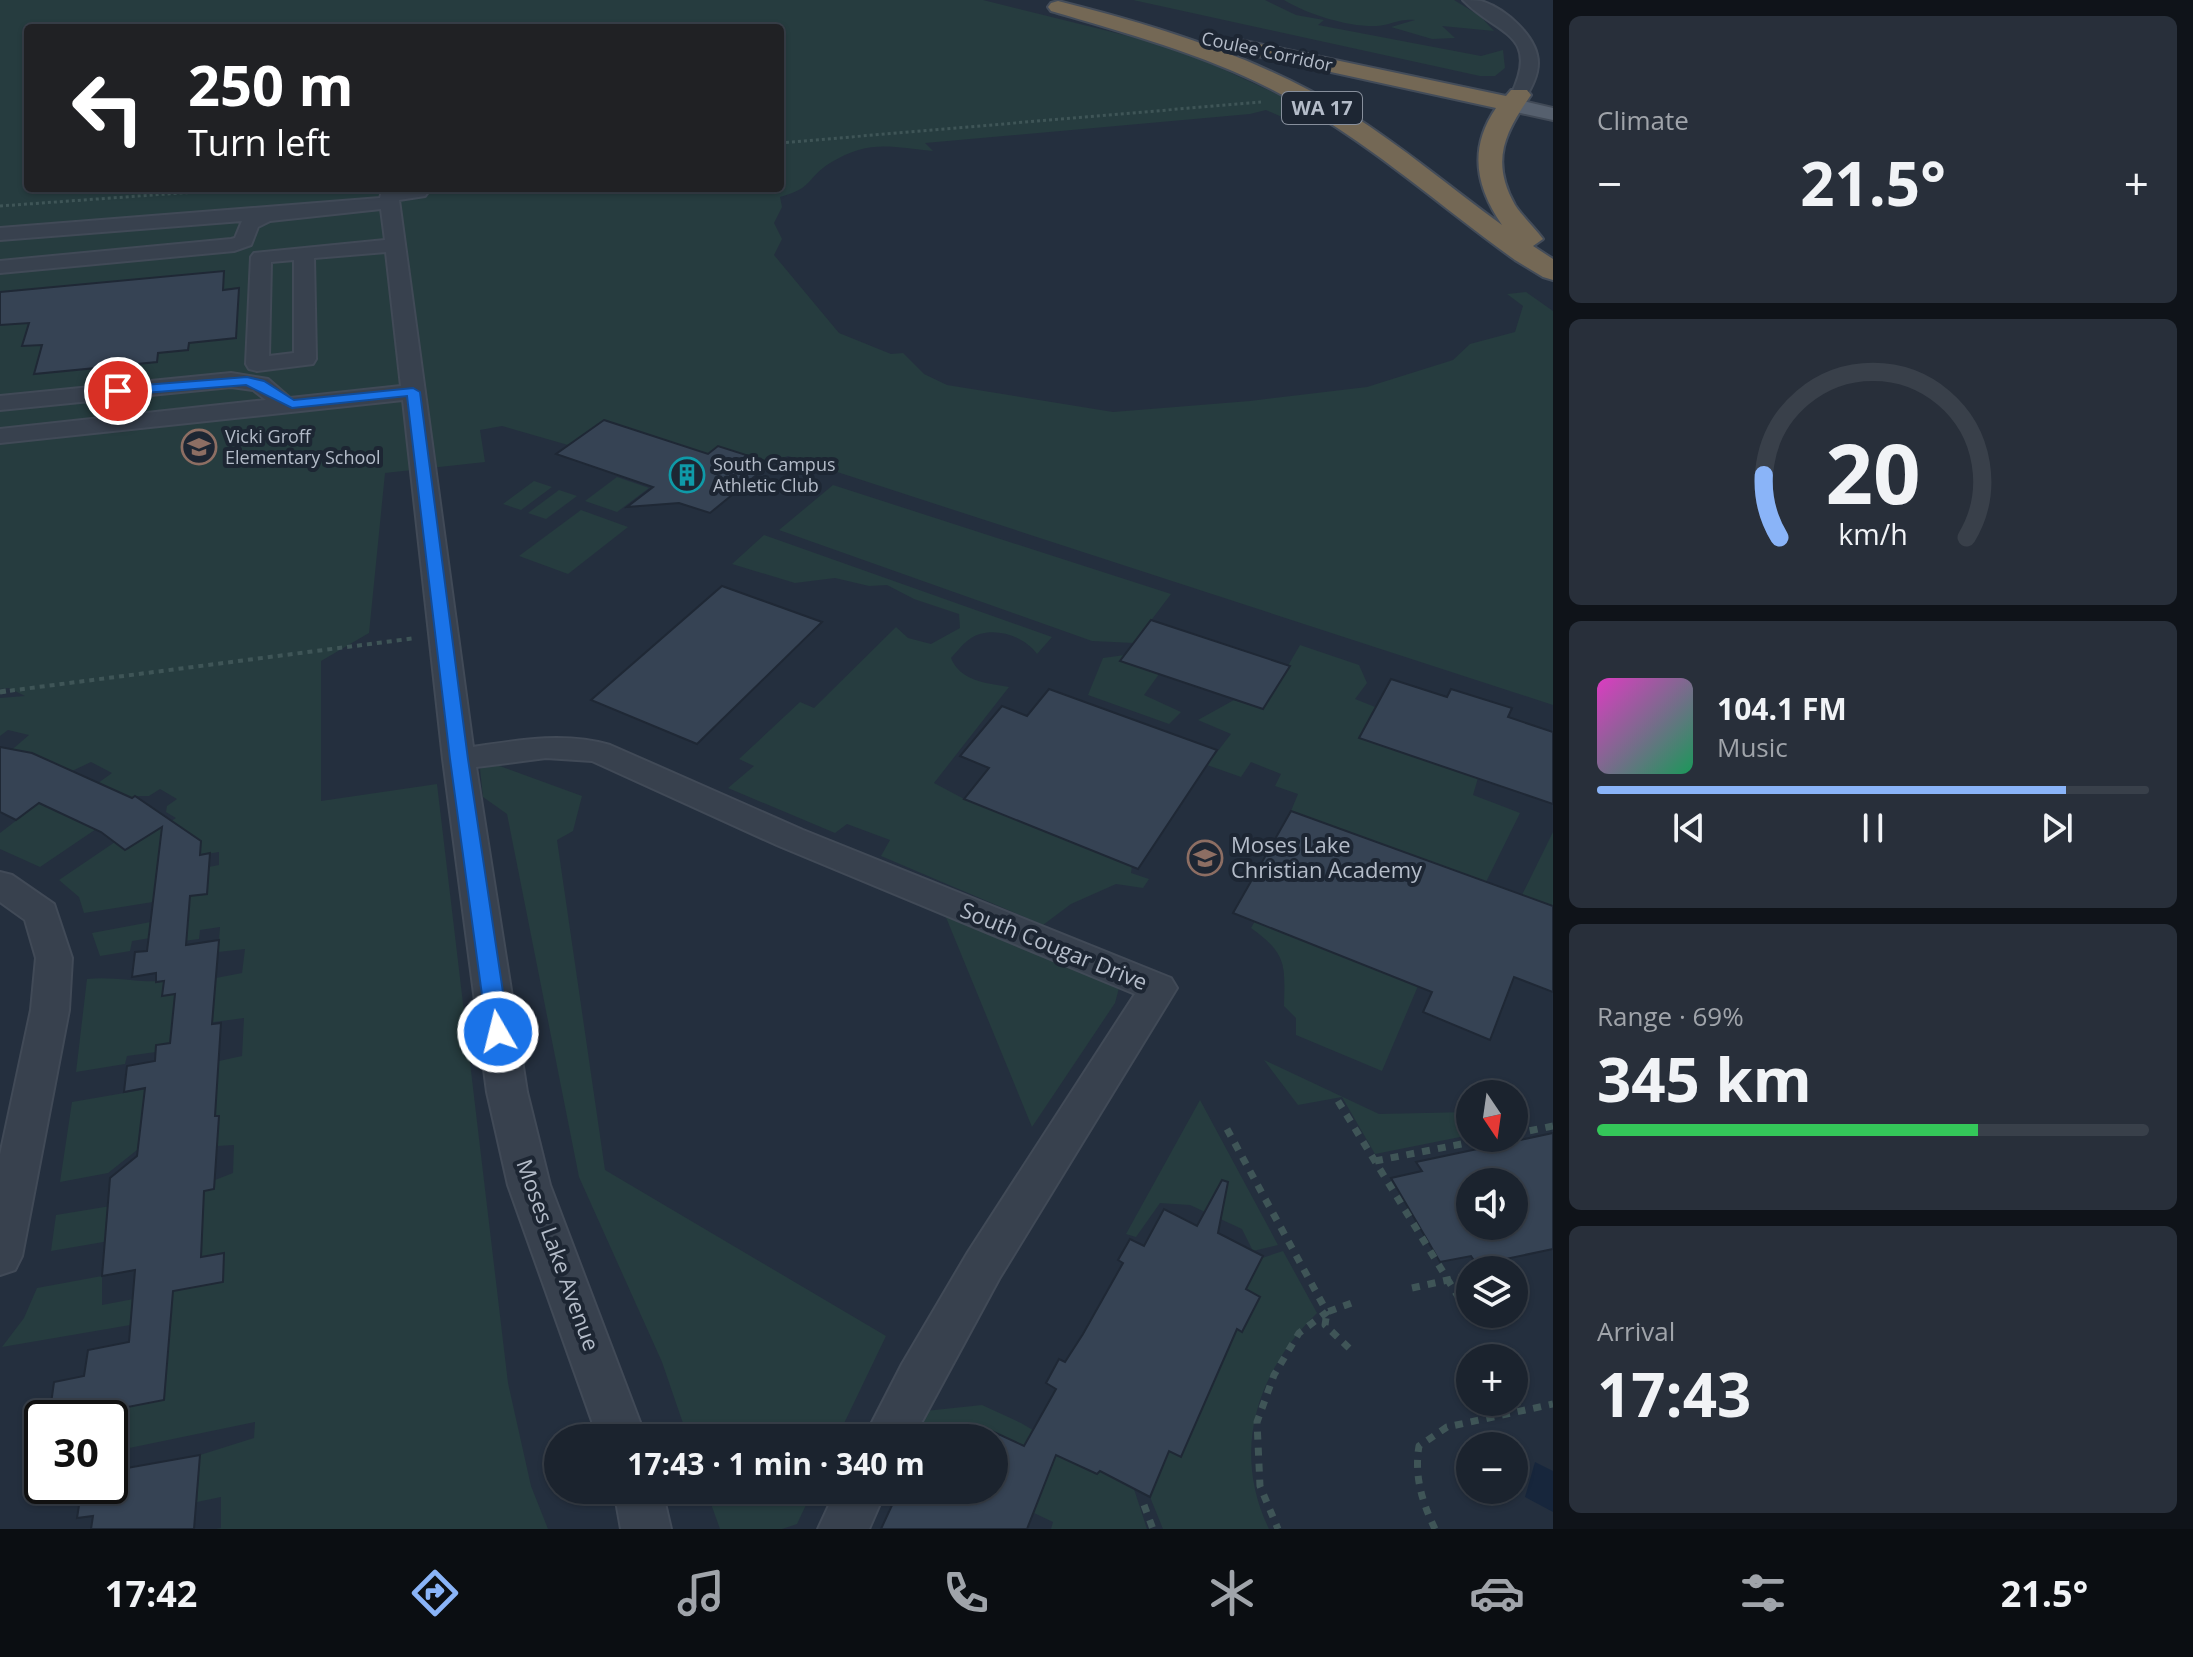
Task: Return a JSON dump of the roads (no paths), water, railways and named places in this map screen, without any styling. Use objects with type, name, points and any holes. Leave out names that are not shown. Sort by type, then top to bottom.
[{"type":"highway","name":"Coulee Corridor","points":[[1054,3],[1514,100]]},
{"type":"highway","name":"Coulee Corridor","points":[[1054,3],[1192,26]]},
{"type":"highway","name":"WA 17","points":[[1054,3],[1186,45],[1303,97],[1367,136],[1553,271]]},
{"type":"highway","name":"Coulee Corridor","points":[[1223,33],[1514,100]]},
{"type":"highway","points":[[1514,100],[1491,136],[1489,175],[1497,197],[1524,234],[1553,263]]},
{"type":"highway","points":[[1489,158],[1510,200],[1553,244]]},
{"type":"main road","points":[[1514,100],[1553,102]]},
{"type":"main road","points":[[1514,100],[1553,114]]},
{"type":"street","points":[[1470,0],[1500,19],[1526,44],[1532,69],[1514,100]]},
{"type":"street","points":[[0,234],[277,213],[396,194]]},
{"type":"street","name":"Moses Lake Avenue","points":[[396,194],[395,245],[413,392],[459,759],[507,1092],[529,1185],[617,1424]]},
{"type":"street","points":[[0,256],[227,236],[277,213]]},
{"type":"street","points":[[0,245],[234,225],[245,230]]},
{"type":"street","points":[[0,267],[234,245],[244,241],[245,230]]},
{"type":"street","points":[[304,254],[305,359],[257,364],[261,257],[395,245]]},
{"type":"street","points":[[0,403],[231,380],[260,384],[292,404]]},
{"type":"street","points":[[0,436],[413,392]]},
{"type":"street","name":"South Cougar Drive","points":[[459,759],[550,747],[574,747],[599,752],[791,838],[1158,988],[983,1264],[930,1354],[895,1424]]},
{"type":"street","points":[[0,884],[41,913],[54,958],[50,1010],[0,1256]]},
{"type":"street","points":[[641,1504],[646,1529]]},
{"type":"street","points":[[843,1529],[855,1504]]},
{"type":"water","points":[[1535,1462],[1553,1471],[1553,1512],[1528,1499]]},
{"type":"place","name":"Vicki Groff Elementary School","points":[[199,447]]},
{"type":"place","name":"South Campus Athletic Club","points":[[687,475]]},
{"type":"place","name":"Moses Lake Christian Academy","points":[[1205,858]]}]
